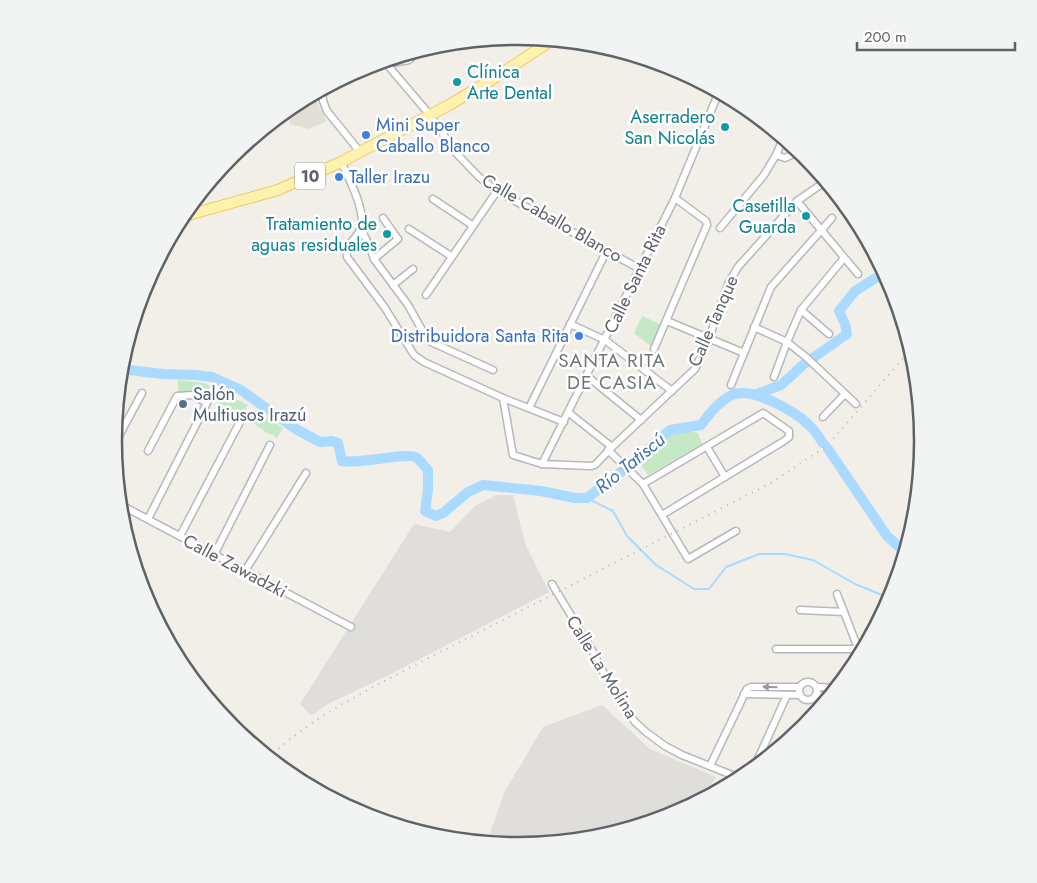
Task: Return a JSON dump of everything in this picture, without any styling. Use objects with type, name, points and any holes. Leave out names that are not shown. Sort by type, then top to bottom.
[{"type":"main road","name":"10","points":[[195,213],[278,190],[340,162],[430,116],[493,79],[543,46]]},
{"type":"street","name":"Calle Caballo Blanco","points":[[388,67],[430,116],[456,153],[478,177],[497,190],[606,252],[640,269]]},
{"type":"street","points":[[323,97],[327,111],[360,152]]},
{"type":"street","name":"Calle Santa Rita","points":[[542,464],[675,198],[716,98]]},
{"type":"street","points":[[720,228],[764,175],[781,144]]},
{"type":"street","points":[[776,155],[785,158],[793,156]]},
{"type":"street","points":[[340,162],[357,194],[362,220],[361,229],[347,249],[349,262],[385,308],[414,355],[424,362],[503,398],[564,422]]},
{"type":"street","name":"Calle Tanque","points":[[503,398],[512,455],[542,464],[595,465],[695,369],[709,338],[728,284],[738,267],[797,201],[821,185]]},
{"type":"street","points":[[426,295],[497,190]]},
{"type":"street","points":[[654,349],[707,225],[706,221],[675,198]]},
{"type":"street","points":[[433,199],[472,225]]},
{"type":"street","points":[[797,201],[858,274]]},
{"type":"street","points":[[374,259],[398,239],[383,218]]},
{"type":"street","points":[[731,385],[771,287],[832,218]]},
{"type":"street","points":[[361,229],[374,259],[408,305],[427,339],[493,370]]},
{"type":"street","points":[[410,229],[451,256]]},
{"type":"street","points":[[529,408],[606,252]]},
{"type":"street","points":[[774,377],[786,342],[801,310],[844,258]]},
{"type":"street","points":[[393,285],[413,269]]},
{"type":"street","points":[[801,310],[828,334]]},
{"type":"street","points":[[666,321],[744,354]]},
{"type":"street","points":[[570,324],[605,340],[672,391]]},
{"type":"street","points":[[754,327],[786,342],[856,404]]},
{"type":"street","points":[[587,376],[641,420]]},
{"type":"street","points":[[122,429],[142,393]]},
{"type":"street","points":[[823,417],[845,394]]},
{"type":"street","points":[[148,451],[177,396],[193,395],[207,403],[148,519]]},
{"type":"street","points":[[569,413],[610,449],[643,484],[662,515],[685,560],[733,532]]},
{"type":"street","points":[[643,484],[763,413],[789,431],[788,439],[662,515]]},
{"type":"street","points":[[180,536],[242,418]]},
{"type":"street","points":[[214,555],[270,445]]},
{"type":"street","points":[[707,447],[725,477]]},
{"type":"street","points":[[245,571],[306,473]]},
{"type":"street","name":"Calle Zawadzki","points":[[128,509],[351,627]]},
{"type":"street","name":"Calle La Molina","points":[[552,584],[592,650],[611,688],[635,722],[665,746],[682,755],[732,775]]},
{"type":"street","points":[[837,594],[857,647]]},
{"type":"street","points":[[800,610],[844,612]]},
{"type":"street","points":[[776,649],[856,649]]},
{"type":"street","points":[[710,766],[747,688],[751,686],[799,687],[803,683],[809,682],[816,687],[829,688]]},
{"type":"street","points":[[799,687],[800,695],[803,699],[808,700],[816,695],[816,687]]},
{"type":"street","points":[[744,694],[800,695]]},
{"type":"street","points":[[759,757],[787,695]]},
{"type":"street","points":[[816,695],[823,696]]},
{"type":"shaded area","points":[[316,101],[327,121],[309,129],[290,124],[289,119]]},
{"type":"shaded area","points":[[497,495],[513,495],[525,543],[549,592],[393,673],[328,704],[311,716],[300,704],[414,524],[450,532],[475,506]]},
{"type":"shaded area","points":[[602,705],[650,749],[716,777],[707,790],[694,797],[646,817],[621,824],[570,835],[518,838],[489,837],[505,791],[543,727]]},
{"type":"green space","points":[[642,316],[662,325],[652,347],[634,333]]},
{"type":"green space","points":[[178,380],[204,383],[212,387],[209,393],[202,397],[192,391],[178,392]]},
{"type":"green space","points":[[218,390],[248,405],[243,413],[239,413],[235,419],[228,416],[231,409],[214,401]]},
{"type":"green space","points":[[250,410],[257,415],[259,412],[283,428],[277,438],[246,418]]},
{"type":"green space","points":[[667,428],[698,433],[702,444],[648,475],[636,457]]},
{"type":"waterway","points":[[757,394],[781,385],[803,365],[847,334],[839,311],[855,291],[879,276]]},
{"type":"waterway","points":[[129,370],[212,377],[241,390],[294,428],[320,442],[332,441],[338,443],[342,461],[350,462],[404,456],[417,458],[428,470],[425,511],[436,516],[443,513],[468,492],[483,485],[587,498],[670,430],[701,425],[719,404],[732,395],[740,393],[772,401],[793,413],[809,425],[823,443]]},
{"type":"waterway","name":"Río Tatiscú","points":[[828,449],[887,536],[900,548]]},
{"type":"waterway","points":[[587,498],[613,511],[627,536],[656,565],[694,589],[709,589],[726,567],[759,554],[785,554],[813,560],[855,584],[884,596]]},
{"type":"railway","points":[[273,753],[318,719],[370,689],[771,483],[822,449],[835,437],[905,356]]},
{"type":"place","name":"Clínica Arte Dental","points":[[457,82]]},
{"type":"place","name":"Aserradero San Nicolás","points":[[725,127]]},
{"type":"place","name":"Mini Super Caballo Blanco","points":[[366,135]]},
{"type":"place","name":"Taller Irazu","points":[[339,177]]},
{"type":"place","name":"Casetilla Guarda","points":[[806,216]]},
{"type":"place","name":"Tratamiento de aguas residuales","points":[[387,234]]},
{"type":"place","name":"Distribuidora Santa Rita","points":[[579,336]]},
{"type":"place","name":"Salón Multiusos Irazú","points":[[183,404]]},
{"type":"district","name":"SANTA RITA DE CASIA","points":[[612,371]]}]
